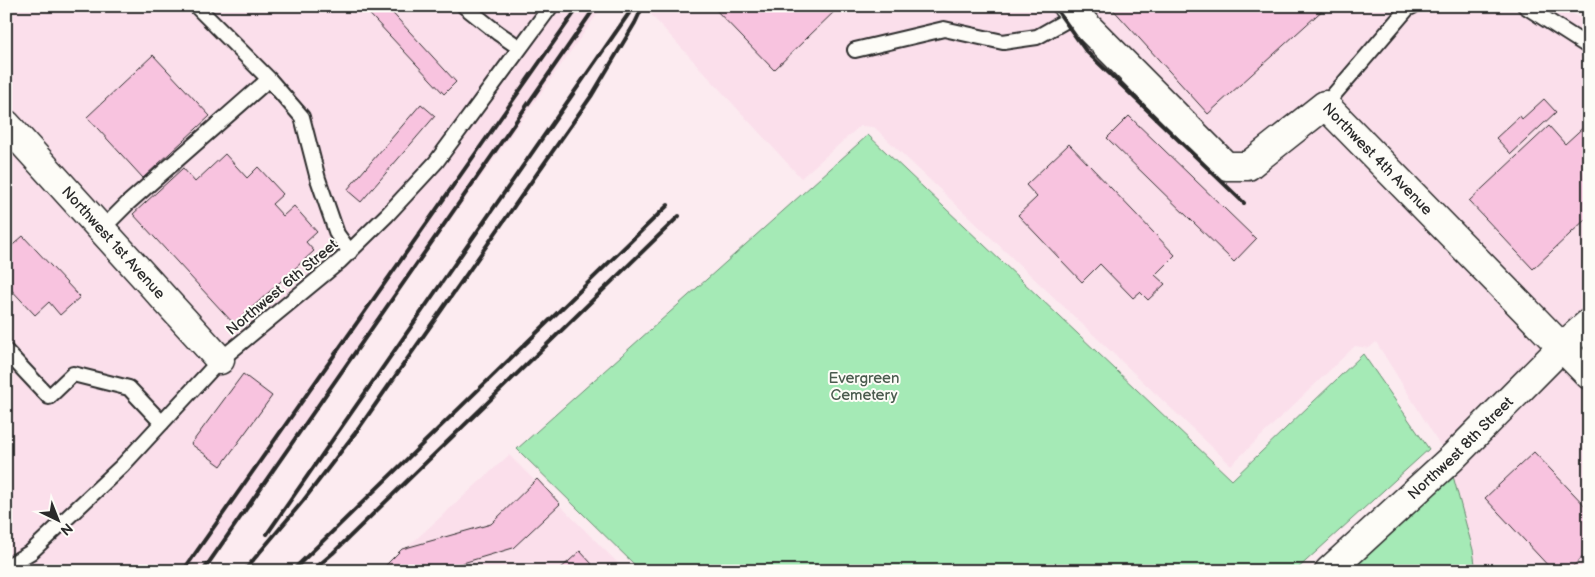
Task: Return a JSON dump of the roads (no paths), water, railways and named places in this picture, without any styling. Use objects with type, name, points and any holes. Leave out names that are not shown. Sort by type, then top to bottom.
[{"type":"street","name":"Northwest 4th Avenue","points":[[1071,11],[1226,166],[1248,166],[1325,105],[1589,375]]},
{"type":"street","name":"Northwest 1st Avenue","points":[[6,124],[220,360]]},
{"type":"street","name":"Northwest 8th Street","points":[[1329,571],[1451,459],[1562,347],[1589,323]]},
{"type":"lane","points":[[196,6],[269,79],[302,117],[318,178],[337,234],[350,252]]},
{"type":"lane","points":[[464,6],[520,48]]},
{"type":"lane","name":"Northwest 6th Street","points":[[6,566],[31,552],[122,466],[220,360],[350,252],[387,215],[436,162],[551,6]]},
{"type":"lane","points":[[1525,6],[1589,47]]},
{"type":"lane","points":[[1325,105],[1409,7]]},
{"type":"lane","points":[[855,50],[944,29],[1003,42],[1037,37],[1071,11]]},
{"type":"lane","points":[[102,229],[128,203],[269,79]]},
{"type":"lane","points":[[6,351],[49,397],[74,374],[129,388],[162,423]]},
{"type":"railway","points":[[183,571],[579,6]]},
{"type":"railway","points":[[203,571],[596,6]]},
{"type":"railway","points":[[267,534],[634,6]]},
{"type":"railway","points":[[244,571],[303,501],[359,428],[592,95],[635,23],[643,6]]},
{"type":"railway","points":[[1054,6],[1086,51],[1244,203]]},
{"type":"railway","points":[[292,571],[668,205]]},
{"type":"railway","points":[[312,571],[333,553],[679,216]]},
{"type":"park label","name":"Evergreen Cemetery","points":[[864,386]]}]
